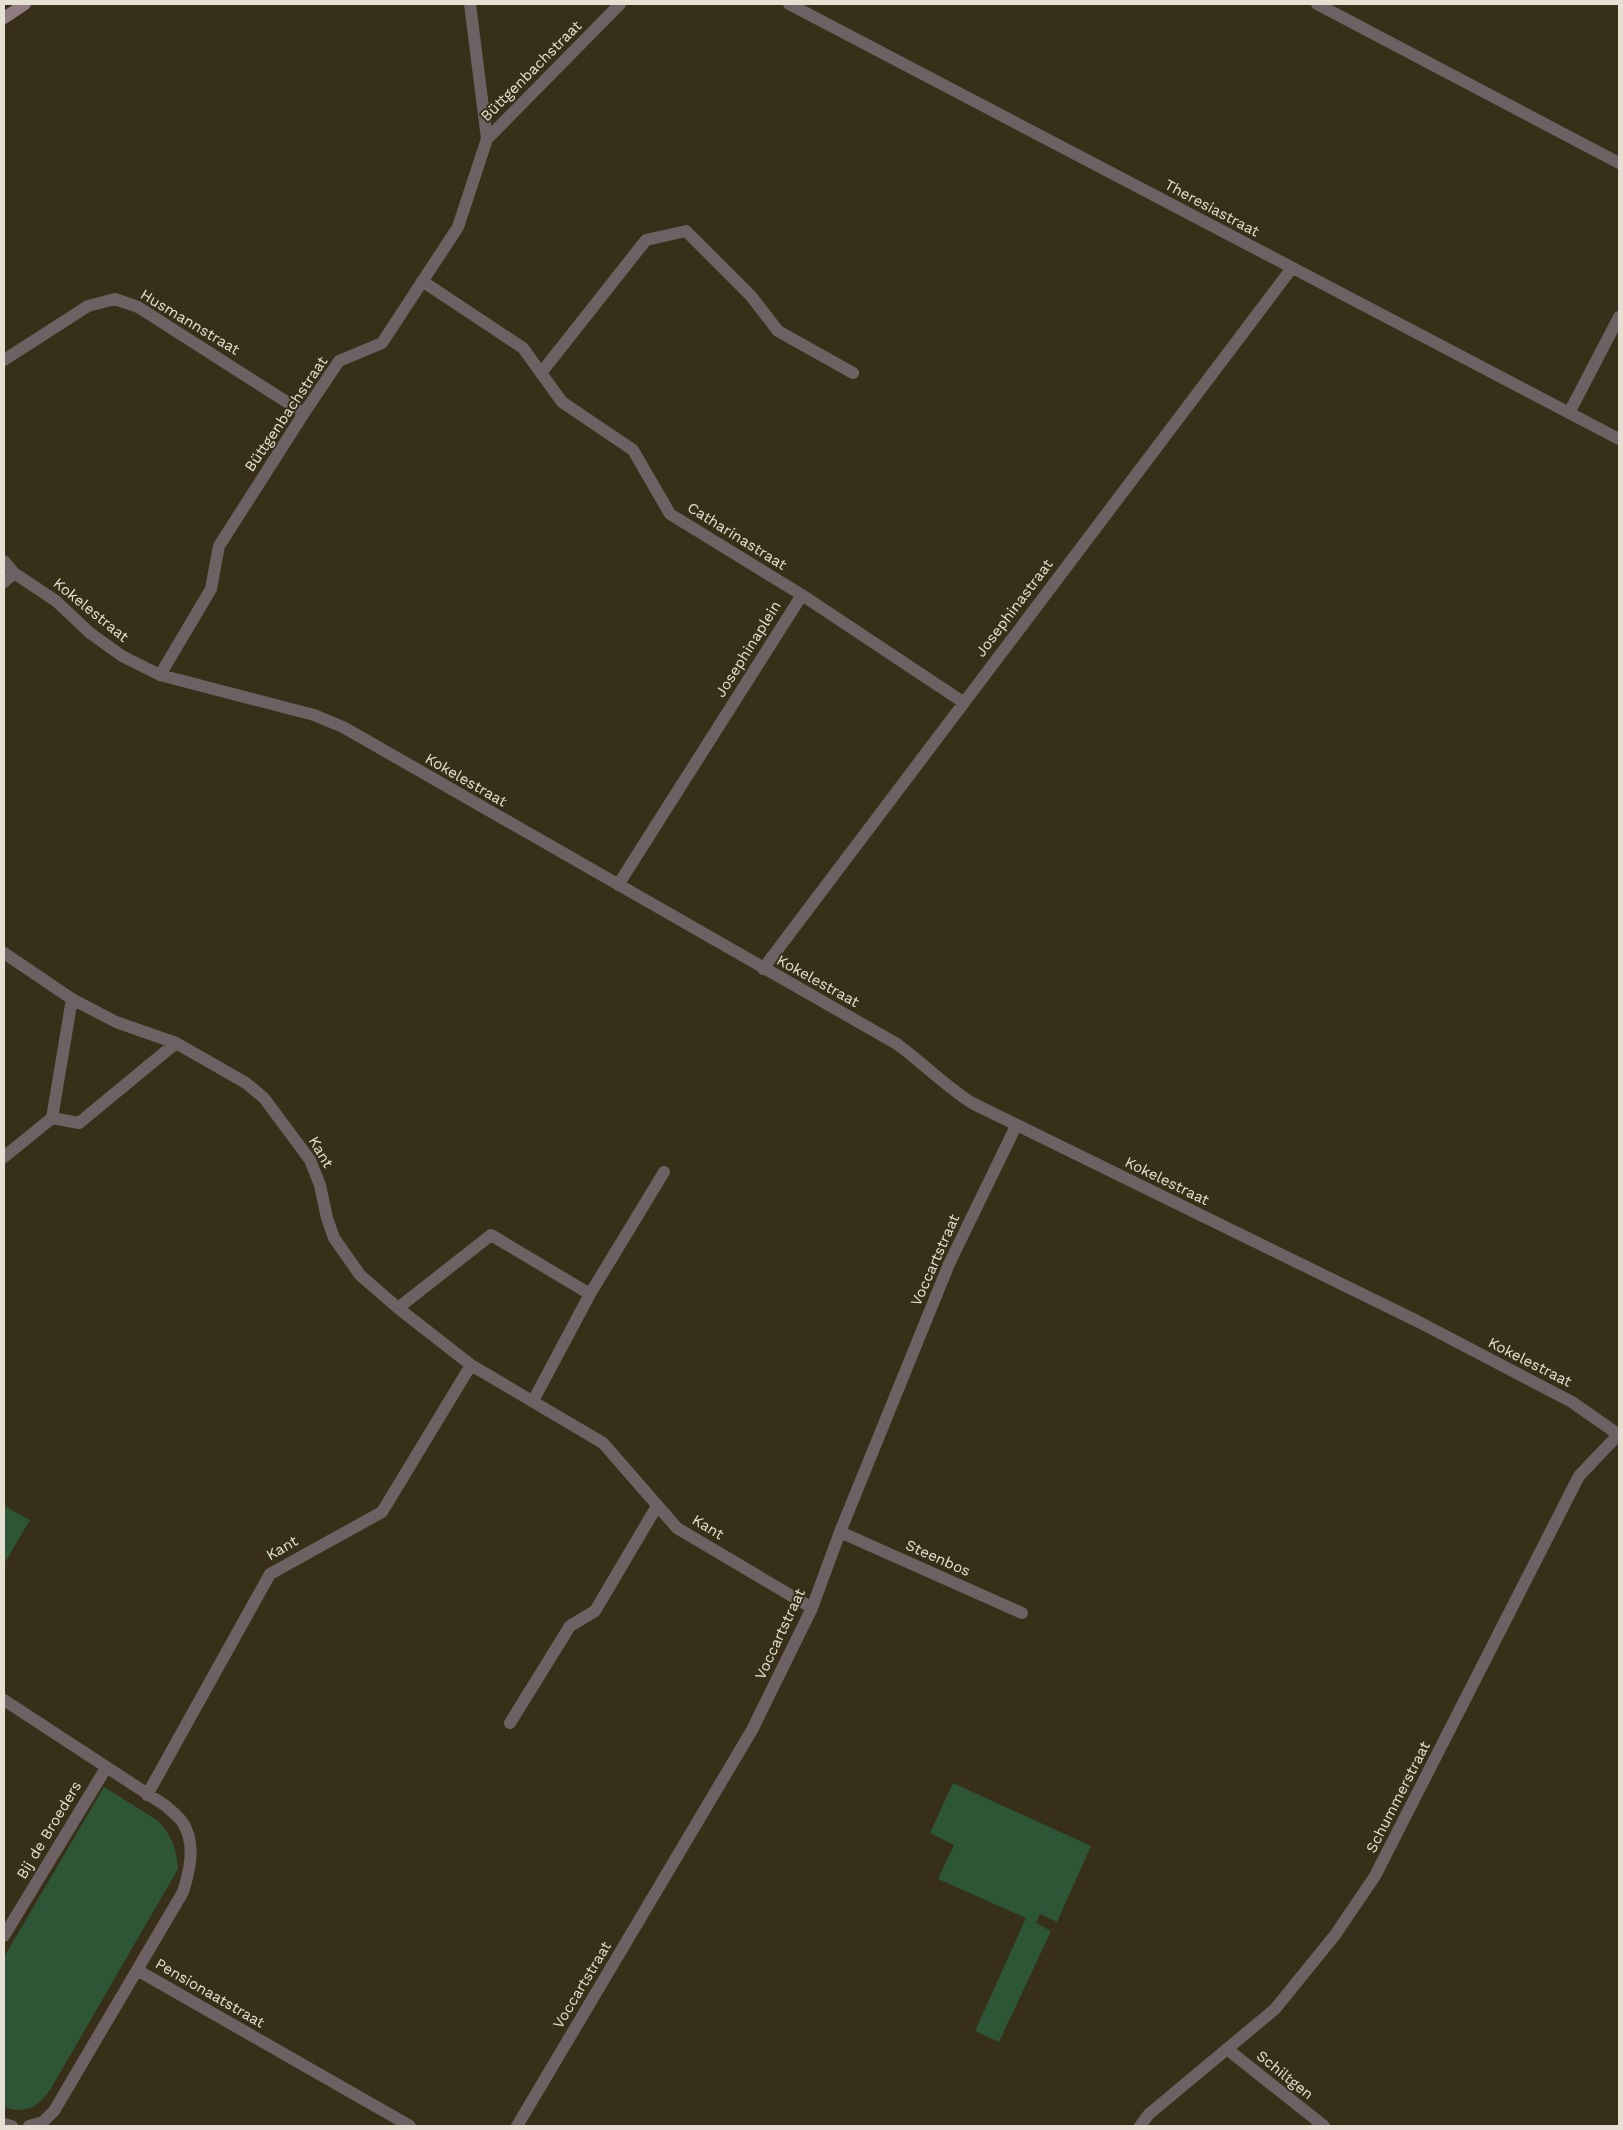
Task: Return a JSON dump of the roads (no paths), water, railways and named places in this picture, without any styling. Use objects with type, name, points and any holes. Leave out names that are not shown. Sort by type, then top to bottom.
[{"type":"street","points":[[4,18],[25,4]]},
{"type":"street","name":"Büttgenbachstraat","points":[[160,675],[211,589],[219,546],[304,413],[339,361],[382,343],[458,227],[487,139],[470,4]]},
{"type":"street","name":"Büttgenbachstraat","points":[[487,139],[620,4]]},
{"type":"street","name":"Theresiastraat","points":[[789,4],[1619,439]]},
{"type":"street","points":[[1317,4],[1619,163]]},
{"type":"street","points":[[541,374],[646,240],[686,231],[751,296],[778,331],[853,373]]},
{"type":"street","name":"Josephinastraat","points":[[763,969],[1292,268]]},
{"type":"street","name":"Catharinastraat","points":[[422,281],[523,348],[562,402],[633,450],[670,514],[802,595]]},
{"type":"street","name":"Husmannstraat","points":[[4,360],[88,306],[115,298],[138,307],[304,413]]},
{"type":"street","points":[[1570,413],[1619,317]]},
{"type":"street","name":"Kokelestraat","points":[[4,561],[14,573],[56,601],[90,633],[122,656],[160,675],[305,712],[344,727],[763,969],[897,1044],[920,1061],[949,1089],[972,1103],[1417,1321],[1572,1402],[1619,1435]]},
{"type":"street","points":[[4,582],[14,573]]},
{"type":"street","name":"Josephinaplein","points":[[618,885],[802,595],[963,702]]},
{"type":"street","name":"Kant","points":[[4,953],[72,999],[116,1022],[176,1043],[246,1083],[264,1098],[310,1160],[320,1185],[326,1218],[334,1238],[360,1275],[398,1308],[471,1365],[603,1443],[677,1528],[812,1608]]},
{"type":"street","points":[[4,1157],[52,1118],[72,999]]},
{"type":"street","points":[[52,1118],[79,1123],[176,1043]]},
{"type":"street","name":"Voccartstraat","points":[[517,2126],[752,1730],[812,1608],[840,1532],[949,1264],[1016,1126]]},
{"type":"street","points":[[533,1401],[590,1294],[664,1172]]},
{"type":"street","points":[[398,1308],[491,1235],[590,1294]]},
{"type":"street","name":"Kant","points":[[147,1795],[270,1574],[382,1512],[471,1365]]},
{"type":"street","name":"Schummerstraat","points":[[1140,2126],[1149,2114],[1275,2010],[1335,1936],[1375,1876],[1579,1476],[1619,1435]]},
{"type":"street","points":[[510,1723],[570,1626],[595,1611],[657,1506]]},
{"type":"street","name":"Steenbos","points":[[840,1532],[1022,1613]]},
{"type":"street","points":[[4,1700],[166,1806],[183,1823],[191,1846],[191,1868],[183,1892],[137,1970]]},
{"type":"street","name":"Bij de Broeders","points":[[4,1936],[106,1768]]},
{"type":"street","name":"Pensionaatstraat","points":[[28,2126],[43,2122],[54,2111],[137,1970],[410,2126]]},
{"type":"street","name":"Schiltgen","points":[[1227,2049],[1324,2126]]},
{"type":"street","points":[[4,2124],[12,2126]]}]
